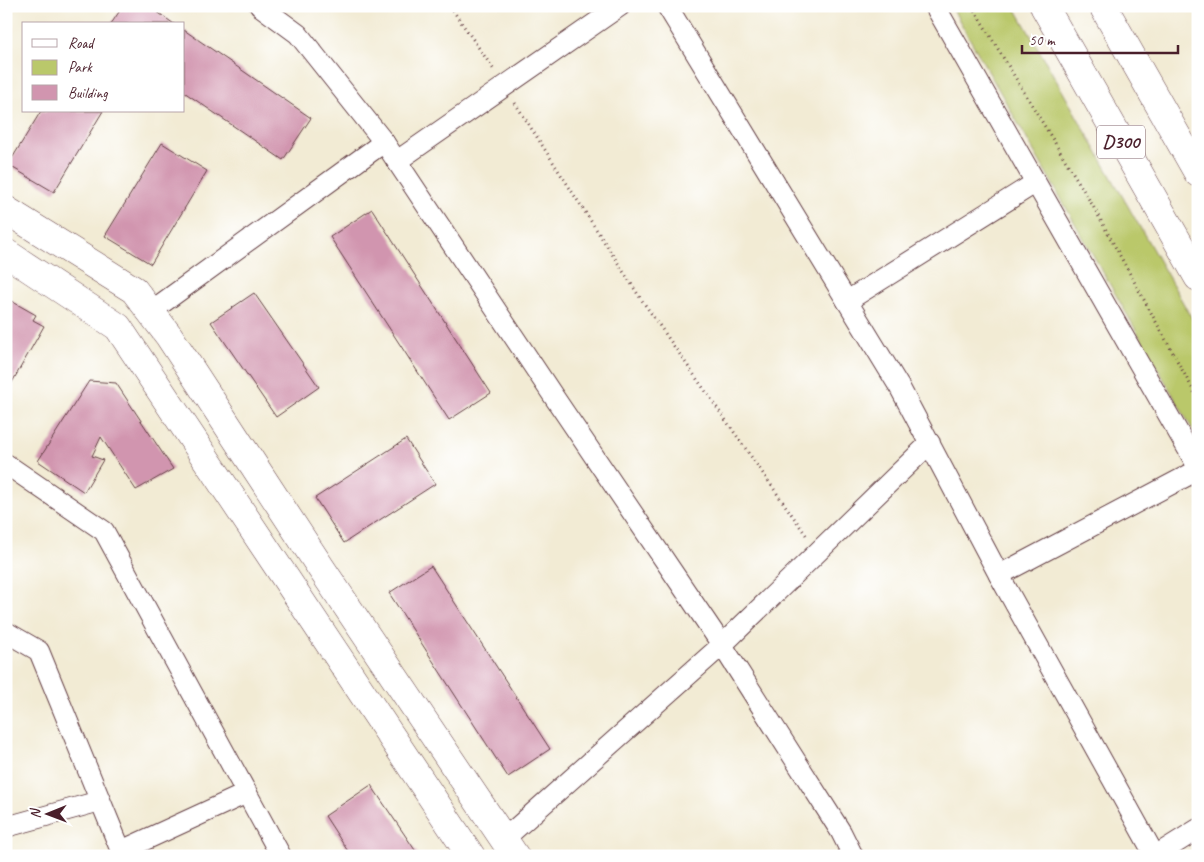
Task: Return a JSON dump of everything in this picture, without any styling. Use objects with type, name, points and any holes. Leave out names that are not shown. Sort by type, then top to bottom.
[{"type":"main road","name":"D300","points":[[1044,6],[1198,277]]},
{"type":"main road","name":"D300","points":[[1103,6],[1198,173]]},
{"type":"main road","points":[[6,210],[134,290],[169,336],[315,560],[510,847]]},
{"type":"main road","points":[[6,253],[118,327],[471,856]]},
{"type":"street","points":[[260,6],[298,34],[384,142],[722,645],[841,832],[853,856]]},
{"type":"street","points":[[397,161],[620,6]]},
{"type":"street","points":[[667,6],[900,388],[999,575],[1155,856],[1198,830]]},
{"type":"street","points":[[935,6],[1198,468],[999,575]]},
{"type":"street","points":[[150,312],[384,142]]},
{"type":"street","points":[[847,301],[1035,183]]},
{"type":"street","points":[[510,847],[722,645],[930,442]]},
{"type":"street","points":[[7,466],[104,531],[281,856]]},
{"type":"street","points":[[6,632],[39,651],[122,853],[247,793]]},
{"type":"street","points":[[6,827],[100,801]]},
{"type":"path","points":[[450,6],[505,86],[640,298],[818,552]]},
{"type":"path","points":[[972,6],[1093,206],[1198,399]]},
{"type":"green space","points":[[951,6],[1014,6],[1198,329],[1198,439]]},
{"type":"building","points":[[123,6],[149,6],[171,22],[112,22]]},
{"type":"building","points":[[185,31],[311,118],[283,160],[185,93]]},
{"type":"building","points":[[40,112],[102,112],[54,192],[8,165]]},
{"type":"building","points":[[162,143],[207,171],[151,264],[105,236]]},
{"type":"building","points":[[372,209],[491,393],[449,420],[330,237]]},
{"type":"building","points":[[254,293],[319,387],[276,417],[211,322]]},
{"type":"building","points":[[6,298],[36,315],[33,320],[44,326],[6,393]]},
{"type":"building","points":[[89,381],[116,383],[173,469],[136,490],[101,437],[92,456],[103,460],[84,492],[38,461]]},
{"type":"building","points":[[406,439],[435,484],[344,543],[315,498]]},
{"type":"building","points":[[431,566],[550,749],[508,777],[389,593]]},
{"type":"building","points":[[371,785],[419,856],[351,856],[325,816]]}]
